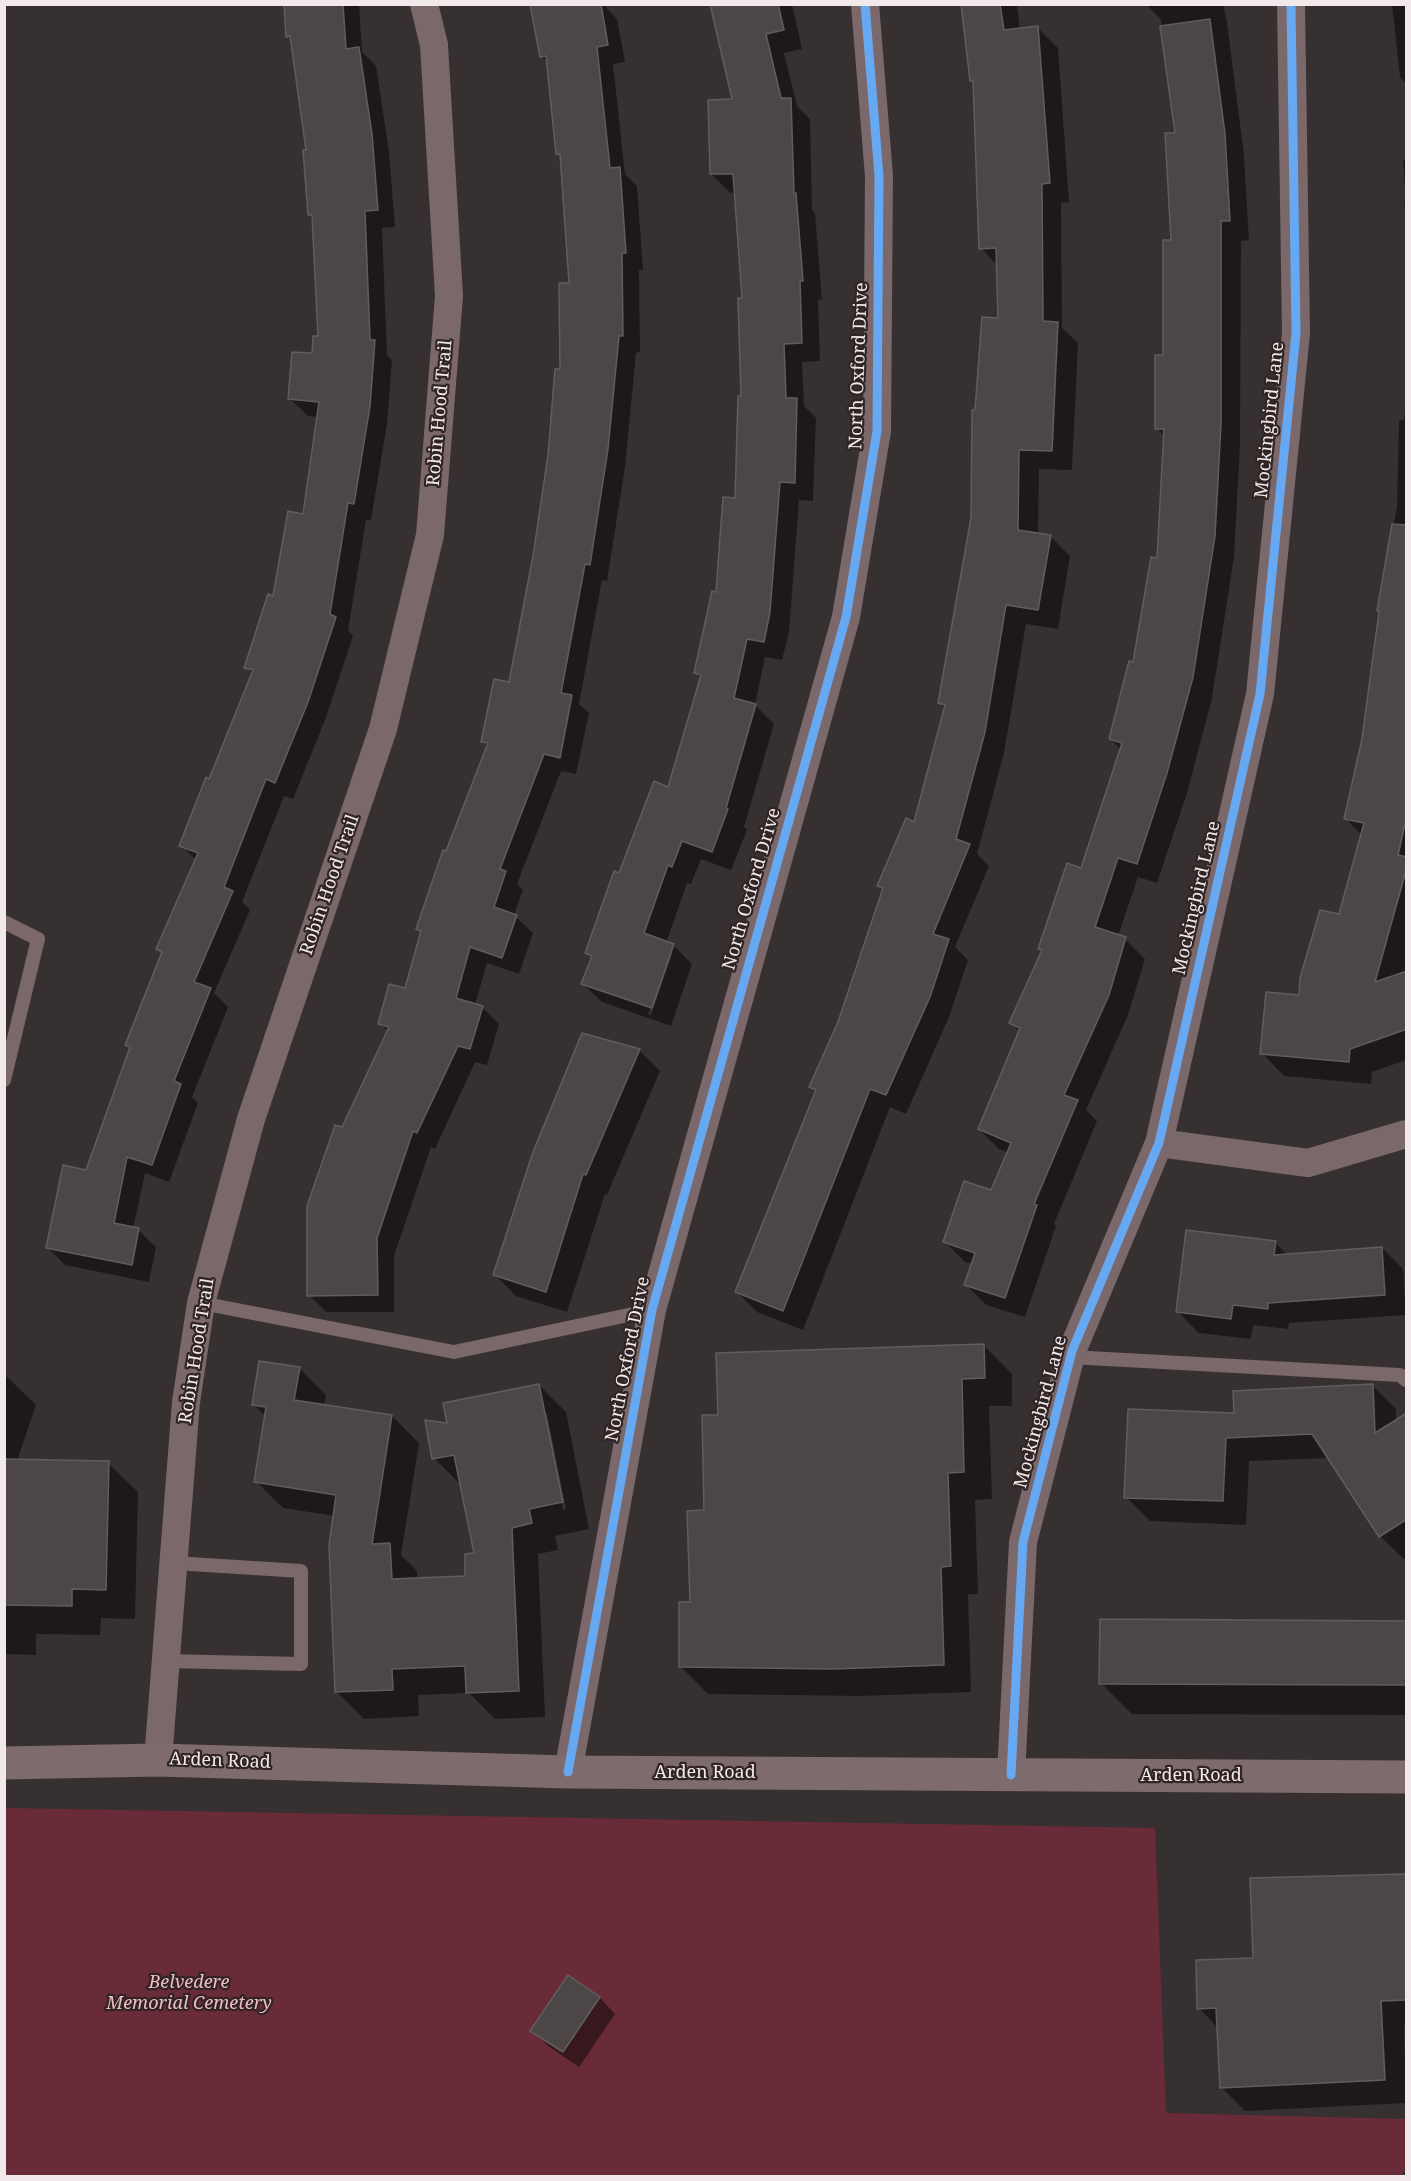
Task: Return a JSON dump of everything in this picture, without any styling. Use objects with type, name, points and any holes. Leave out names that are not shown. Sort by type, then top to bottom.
[{"type":"main road","name":"Arden Road","points":[[4,1763],[158,1760],[568,1772],[1407,1777]]},
{"type":"street","name":"Robin Hood Trail","points":[[158,1760],[186,1402],[201,1303],[251,1119],[383,729],[430,535],[449,296],[434,45],[424,4]]},
{"type":"street","name":"North Oxford Drive","points":[[568,1772],[652,1310],[846,617],[877,430],[879,176],[865,4]]},
{"type":"street","name":"Mockingbird Lane","points":[[1011,1775],[1023,1542],[1070,1357],[1159,1143],[1260,694],[1296,333],[1292,4]]},
{"type":"street","points":[[1159,1143],[1308,1163],[1407,1134]]},
{"type":"lane","points":[[4,922],[38,939],[4,1080]]},
{"type":"lane","points":[[201,1303],[453,1352],[652,1310]]},
{"type":"lane","points":[[1070,1357],[1400,1375],[1407,1380]]},
{"type":"lane","points":[[166,1661],[301,1664],[301,1571],[174,1563]]},
{"type":"green space","name":"Belvedere Memorial Cemetery","points":[[5,1808],[1155,1828],[1166,2113],[1406,2119],[1406,2164],[1402,2176],[5,2176]]},
{"type":"building","points":[[284,4],[343,4],[346,49],[359,47],[372,134],[378,210],[365,211],[370,340],[375,340],[370,406],[354,504],[348,503],[330,614],[336,617],[308,702],[275,783],[266,779],[224,887],[233,891],[194,982],[211,988],[174,1081],[181,1084],[152,1165],[127,1157],[114,1223],[139,1228],[132,1265],[46,1248],[63,1165],[86,1170],[130,1047],[125,1045],[162,952],[156,949],[198,853],[179,846],[206,777],[209,779],[253,670],[244,668],[268,594],[273,596],[288,511],[303,514],[319,402],[288,399],[292,352],[312,353],[313,336],[318,336],[312,215],[308,215],[303,150],[306,150],[290,36],[286,37]]},
{"type":"building","points":[[530,4],[601,4],[608,45],[597,47],[610,168],[620,167],[626,253],[622,253],[623,336],[619,336],[608,449],[590,565],[585,564],[561,693],[572,695],[560,758],[544,754],[500,869],[506,871],[494,907],[517,915],[502,958],[470,947],[456,998],[483,1006],[470,1049],[458,1046],[417,1133],[413,1131],[377,1238],[378,1295],[307,1296],[307,1206],[335,1125],[342,1127],[389,1027],[378,1024],[389,984],[405,988],[421,931],[416,929],[443,850],[446,851],[488,743],[481,742],[494,679],[509,682],[533,556],[548,455],[555,369],[560,369],[559,283],[569,283],[560,154],[556,154],[546,56],[540,57]]},
{"type":"building","points":[[710,4],[778,4],[784,30],[766,34],[781,98],[791,98],[794,193],[796,193],[803,281],[800,281],[802,343],[784,344],[786,398],[797,398],[795,483],[780,482],[770,612],[764,642],[747,639],[734,698],[756,704],[726,808],[728,809],[712,852],[682,841],[672,867],[668,865],[644,933],[674,944],[652,1008],[581,984],[592,956],[585,953],[614,871],[619,873],[654,781],[668,787],[701,675],[694,673],[712,591],[716,592],[723,497],[735,498],[738,396],[741,396],[738,298],[742,298],[733,174],[710,174],[708,100],[732,99]]},
{"type":"building","points":[[961,4],[1000,4],[1004,30],[1038,26],[1050,183],[1042,184],[1043,321],[1058,322],[1052,451],[1019,450],[1018,530],[1051,535],[1038,610],[1006,605],[985,732],[956,839],[970,844],[933,934],[949,939],[930,997],[886,1095],[870,1089],[783,1311],[735,1292],[816,1090],[809,1087],[838,1022],[883,888],[877,886],[906,818],[914,822],[945,705],[938,703],[971,518],[972,410],[975,410],[982,317],[998,318],[996,248],[979,249],[973,80],[970,81]]},
{"type":"building","points":[[1210,19],[1225,134],[1230,221],[1221,221],[1221,423],[1215,536],[1193,677],[1167,773],[1137,864],[1118,858],[1095,927],[1126,937],[1109,995],[1064,1095],[1078,1100],[1034,1204],[1037,1205],[1005,1298],[964,1285],[975,1253],[943,1242],[964,1181],[991,1190],[1011,1143],[978,1129],[1020,1028],[1009,1023],[1042,950],[1038,949],[1067,863],[1081,868],[1122,743],[1109,739],[1129,661],[1133,662],[1151,557],[1157,558],[1164,429],[1155,429],[1155,355],[1163,355],[1163,240],[1171,240],[1165,133],[1175,133],[1160,26]]},
{"type":"building","points":[[1392,524],[1407,525],[1407,815],[1398,855],[1407,857],[1407,867],[1375,982],[1407,971],[1407,1029],[1350,1049],[1349,1062],[1260,1054],[1266,992],[1299,995],[1300,978],[1320,910],[1339,914],[1364,823],[1344,819],[1362,739],[1379,611],[1377,611]]},
{"type":"building","points":[[582,1033],[640,1049],[586,1175],[583,1174],[546,1292],[493,1275],[533,1152]]},
{"type":"building","points":[[1186,1230],[1276,1241],[1274,1255],[1382,1247],[1385,1295],[1268,1303],[1268,1309],[1233,1305],[1231,1319],[1176,1312]]},
{"type":"building","points":[[984,1344],[985,1378],[962,1379],[964,1472],[948,1473],[951,1566],[941,1567],[944,1665],[833,1669],[679,1667],[679,1602],[690,1602],[687,1511],[704,1510],[702,1415],[718,1415],[716,1353]]},
{"type":"building","points":[[259,1361],[300,1367],[294,1400],[392,1415],[372,1544],[390,1543],[392,1579],[465,1576],[465,1554],[474,1553],[454,1455],[432,1459],[425,1420],[447,1423],[443,1403],[539,1384],[563,1502],[529,1509],[532,1523],[512,1528],[519,1691],[466,1693],[465,1666],[392,1669],[393,1690],[335,1692],[329,1545],[336,1495],[254,1482],[266,1407],[252,1405]]},
{"type":"building","points":[[1373,1384],[1375,1433],[1407,1413],[1407,1519],[1379,1537],[1312,1434],[1226,1438],[1223,1501],[1124,1498],[1128,1409],[1234,1413],[1233,1391]]},
{"type":"building","points":[[4,1459],[109,1461],[106,1590],[72,1589],[72,1606],[4,1605]]},
{"type":"building","points":[[1100,1619],[1407,1621],[1407,1685],[1099,1684]]},
{"type":"building","points":[[1407,1874],[1407,2000],[1381,2001],[1385,2080],[1220,2088],[1216,2008],[1197,2009],[1196,1960],[1253,1958],[1250,1878]]},
{"type":"building","points":[[568,1975],[600,1997],[563,2052],[530,2031]]},
{"type":"cycle path","points":[[568,1772],[652,1310],[846,617],[877,431],[879,176],[865,4]]},
{"type":"cycle path","points":[[1011,1775],[1023,1542],[1072,1351],[1159,1143],[1260,694],[1296,333],[1291,4]]}]
